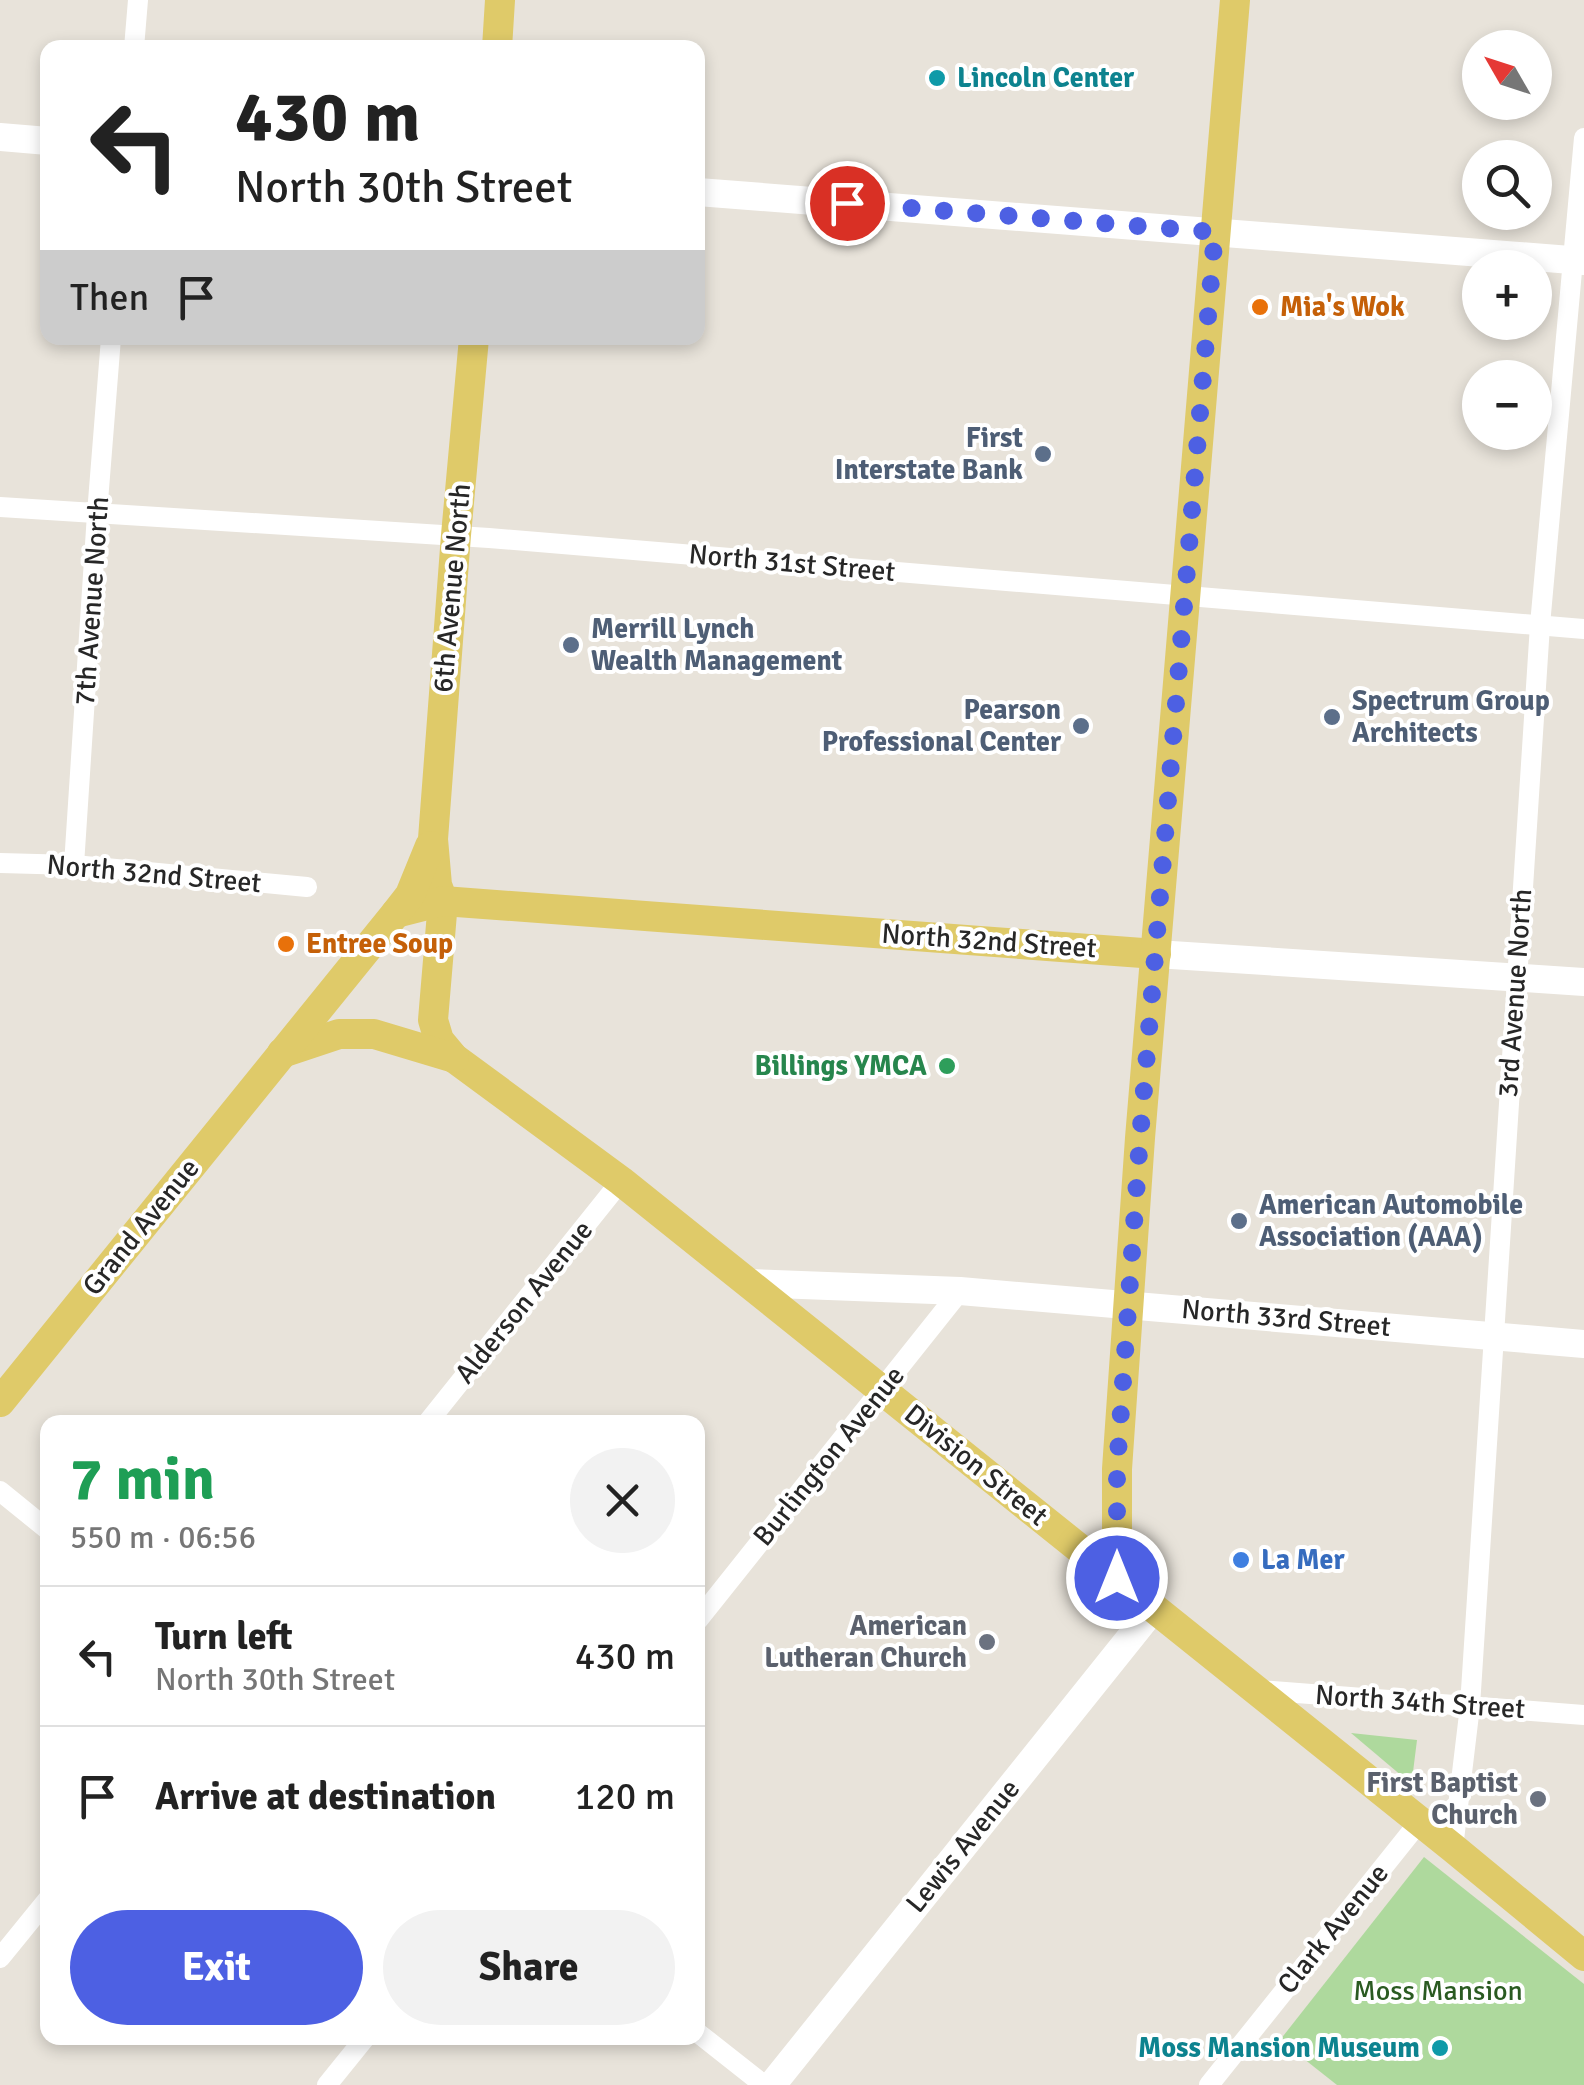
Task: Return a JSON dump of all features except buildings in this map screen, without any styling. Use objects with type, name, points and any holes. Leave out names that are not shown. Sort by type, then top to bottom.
[{"type":"main road","points":[[497,40],[500,0]]},
{"type":"main road","points":[[1117,1578],[1117,1468],[1140,1138],[1234,0]]},
{"type":"main road","name":"6th Avenue North","points":[[454,1058],[439,1040],[433,1020],[443,902],[436,885],[432,839],[473,345]]},
{"type":"main road","name":"6th Avenue North","points":[[282,1052],[410,894],[432,839]]},
{"type":"main road","name":"North 32nd Street","points":[[396,913],[443,902],[1156,954]]},
{"type":"main road","points":[[282,1052],[339,1034],[374,1034],[454,1058]]},
{"type":"main road","name":"Grand Avenue","points":[[0,1402],[282,1052]]},
{"type":"main road","name":"Division Street","points":[[454,1058],[621,1181],[1584,1956]]},
{"type":"street","points":[[135,40],[138,0]]},
{"type":"street","points":[[0,137],[40,140]]},
{"type":"street","name":"3rd Avenue North","points":[[1453,1848],[1470,1706],[1540,626],[1579,261],[1584,138]]},
{"type":"street","points":[[705,193],[1579,261]]},
{"type":"street","name":"7th Avenue North","points":[[74,865],[110,345]]},
{"type":"street","name":"North 31st Street","points":[[0,507],[456,535],[1584,629]]},
{"type":"street","name":"North 32nd Street","points":[[0,864],[74,865],[308,887]]},
{"type":"street","name":"North 32nd Street","points":[[1156,954],[1584,982]]},
{"type":"street","name":"Alderson Avenue","points":[[434,1415],[621,1181]]},
{"type":"street","name":"North 33rd Street","points":[[748,1283],[960,1291],[1584,1344]]},
{"type":"street","name":"Burlington Avenue","points":[[705,1611],[960,1291]]},
{"type":"street","points":[[0,1491],[40,1524]]},
{"type":"street","name":"Lewis Avenue","points":[[772,2085],[1154,1608]]},
{"type":"street","name":"North 34th Street","points":[[1256,1690],[1584,1715]]},
{"type":"street","name":"Clark Avenue","points":[[1209,2085],[1420,1821]]},
{"type":"street","points":[[0,1958],[40,1909]]},
{"type":"street","points":[[705,2039],[764,2085]]},
{"type":"street","points":[[327,2085],[359,2045]]},
{"type":"green space","points":[[1351,1733],[1417,1740],[1412,1780],[1409,1782]]},
{"type":"green space","name":"Moss Mansion","points":[[1424,1857],[1584,1984],[1584,2085],[1337,2085],[1280,2040]]},
{"type":"place","name":"Lincoln Center","points":[[937,78]]},
{"type":"place","name":"Mia's Wok","points":[[1260,307]]},
{"type":"place","name":"First Interstate Bank","points":[[1043,454]]},
{"type":"place","name":"Merrill Lynch Wealth Management","points":[[571,645]]},
{"type":"place","name":"Spectrum Group Architects","points":[[1332,717]]},
{"type":"place","name":"Pearson Professional Center","points":[[1081,726]]},
{"type":"place","name":"Entree Soup","points":[[286,944]]},
{"type":"place","name":"Billings YMCA","points":[[947,1066]]},
{"type":"place","name":"American Automobile Association (AAA)","points":[[1239,1221]]},
{"type":"place","name":"La Mer","points":[[1241,1560]]},
{"type":"place","name":"American Lutheran Church","points":[[987,1642]]},
{"type":"place","name":"First Baptist Church","points":[[1538,1799]]},
{"type":"place","name":"Moss Mansion Museum","points":[[1440,2048]]},
{"type":"route","points":[[847,203],[1215,232],[1140,1138],[1117,1468],[1117,1578]]}]
